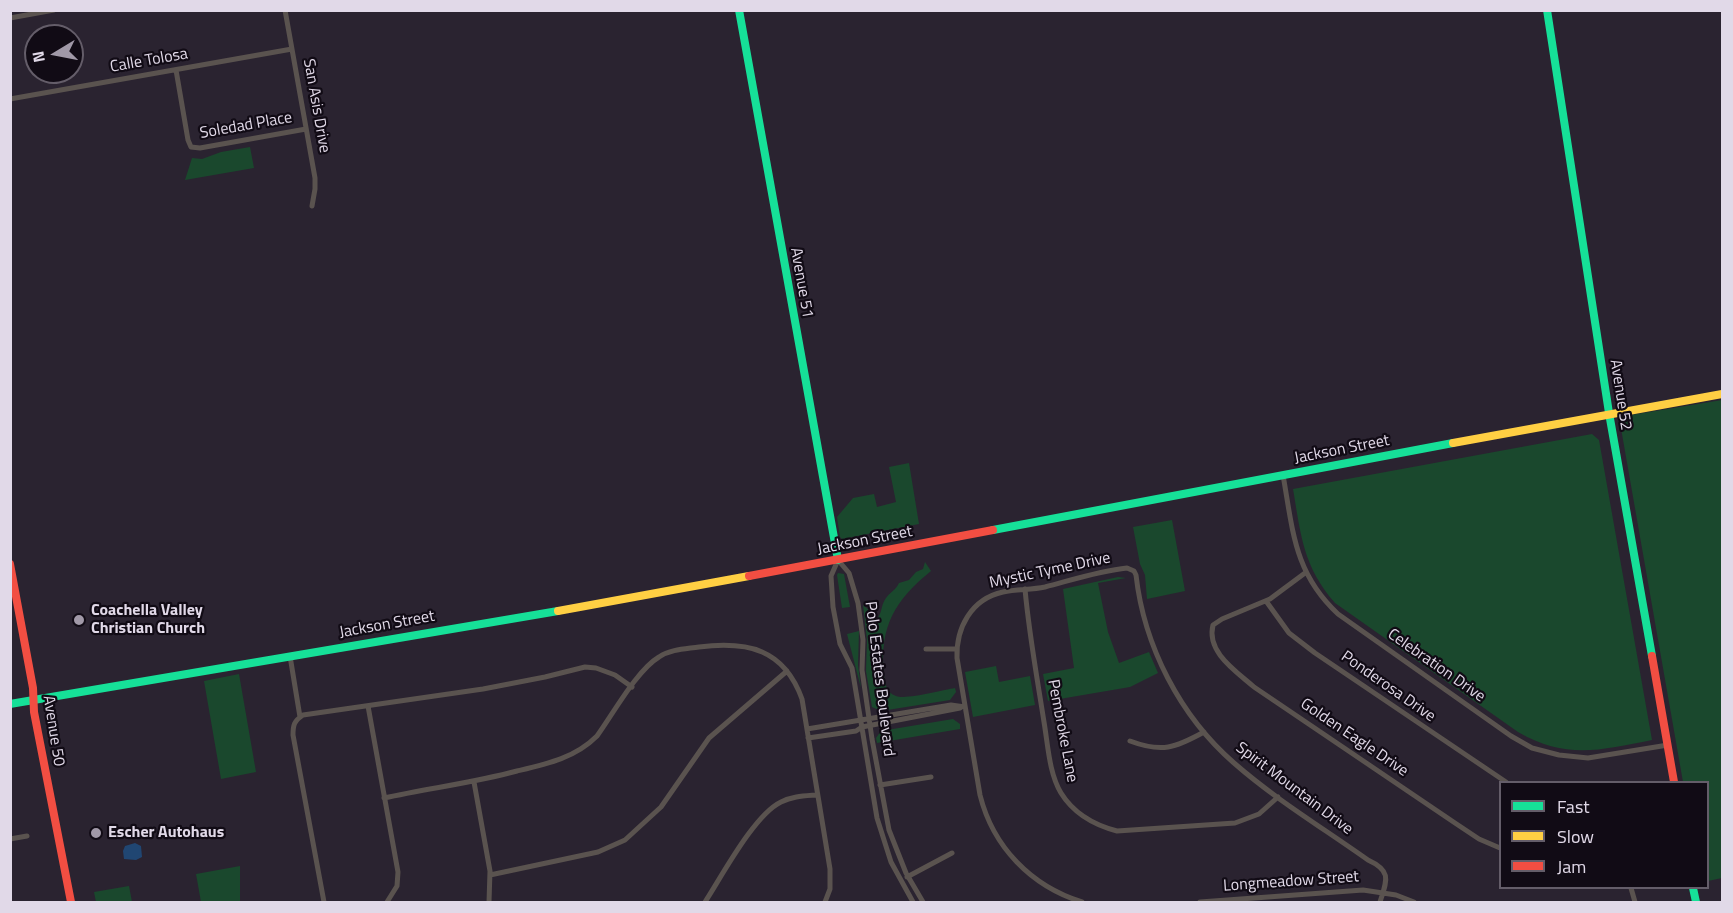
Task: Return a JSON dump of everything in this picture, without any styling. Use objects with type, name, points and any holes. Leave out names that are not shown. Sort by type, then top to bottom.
[{"type":"main road","name":"Avenue 51","points":[[739,10],[838,560]]},
{"type":"main road","name":"Avenue 52","points":[[1547,10],[1609,413],[1674,781]]},
{"type":"main road","name":"Jackson Street","points":[[10,704],[634,598],[1609,413],[1722,394]]},
{"type":"main road","name":"Avenue 50","points":[[10,564],[71,903]]},
{"type":"street","points":[[10,18],[54,10]]},
{"type":"street","name":"San Asis Drive","points":[[285,10],[315,178],[312,206]]},
{"type":"street","name":"Calle Tolosa","points":[[10,99],[292,49]]},
{"type":"street","name":"Soledad Place","points":[[176,70],[191,147],[203,147],[306,129]]},
{"type":"street","name":"Celebration Drive","points":[[1283,475],[1294,539],[1305,573],[1319,595],[1338,614],[1511,736],[1532,748],[1559,755],[1588,758],[1668,745]]},
{"type":"street","name":"Polo Estates Boulevard","points":[[913,903],[898,877],[880,832],[852,668],[840,645],[833,607],[831,576],[838,560],[849,573],[858,603],[863,640],[862,670],[889,830],[908,877],[923,903]]},
{"type":"street","name":"Mystic Tyme Drive","points":[[1082,903],[1038,882],[1012,858],[1001,844],[984,812],[965,707],[957,649],[959,633],[962,624],[978,604],[1002,592],[1044,587],[1123,568],[1130,570]]},
{"type":"street","name":"Spirit Mountain Drive","points":[[1130,570],[1136,575],[1142,608],[1159,660],[1184,705],[1204,732],[1233,762],[1278,797],[1368,860],[1379,865],[1386,874],[1383,891]]},
{"type":"street","points":[[1266,601],[1305,573]]},
{"type":"street","name":"Pembroke Lane","points":[[1024,589],[1055,781],[1069,804],[1090,821],[1110,829],[1132,831],[1235,823],[1259,814],[1278,797]]},
{"type":"street","name":"Golden Eagle Drive","points":[[1266,601],[1213,625],[1211,631],[1213,643],[1223,661],[1254,687],[1455,823],[1479,839],[1499,848]]},
{"type":"street","name":"Ponderosa Drive","points":[[1266,601],[1288,633],[1503,781]]},
{"type":"street","points":[[384,798],[474,782],[551,763],[578,751],[597,736],[648,665],[660,656],[675,650],[709,646],[752,647],[769,654],[780,662],[796,684],[802,699],[831,880],[825,903]]},
{"type":"street","points":[[926,650],[957,649]]},
{"type":"street","points":[[290,656],[300,717]]},
{"type":"street","points":[[324,903],[293,735],[293,724],[300,717],[483,689],[585,667],[596,668],[615,675],[632,687]]},
{"type":"street","points":[[490,874],[598,852],[625,840],[660,807],[709,738],[787,671]]},
{"type":"street","points":[[807,729],[951,705],[965,707]]},
{"type":"street","points":[[368,706],[398,872],[397,886],[387,903]]},
{"type":"street","points":[[808,738],[856,731],[870,726],[965,707]]},
{"type":"street","points":[[1130,741],[1158,749],[1169,748],[1181,745],[1204,732]]},
{"type":"street","points":[[880,785],[931,777]]},
{"type":"street","points":[[474,782],[490,874],[489,903]]},
{"type":"street","points":[[705,903],[753,829],[770,808],[797,796],[817,795]]},
{"type":"street","points":[[10,839],[27,836]]},
{"type":"street","points":[[908,877],[952,853]]},
{"type":"street","name":"Longmeadow Street","points":[[1200,903],[1351,890],[1383,891],[1414,903]]},
{"type":"street","points":[[1380,903],[1383,891]]},
{"type":"green space","points":[[250,147],[254,168],[185,180],[192,158],[202,159],[221,152]]},
{"type":"green space","points":[[1722,400],[1722,878],[1709,881],[1709,781],[1683,781],[1619,417]]},
{"type":"green space","points":[[1592,434],[1599,440],[1652,740],[1584,750],[1552,746],[1535,741],[1518,732],[1335,603],[1316,576],[1305,550],[1293,489]]},
{"type":"green space","points":[[909,463],[919,524],[842,539],[837,517],[853,498],[874,494],[877,507],[896,502],[889,467]]},
{"type":"green space","points":[[1172,520],[1185,591],[1147,599],[1145,575],[1140,564],[1133,527]]},
{"type":"green space","points":[[925,562],[931,571],[899,604],[887,628],[883,657],[886,684],[890,693],[901,697],[955,688],[956,692],[950,700],[881,711],[872,707],[866,671],[867,640],[863,605],[869,610],[869,621],[875,621],[884,601],[899,583],[909,580],[916,572],[923,569]]},
{"type":"green space","points":[[838,573],[844,574],[850,607],[842,608]]},
{"type":"green space","points":[[1118,577],[1126,578],[1098,583],[1108,632],[1119,663],[1149,652],[1158,673],[1130,687],[1048,701],[1043,674],[1074,668],[1063,589]]},
{"type":"green space","points":[[859,631],[858,665],[861,688],[847,634]]},
{"type":"green space","points":[[996,666],[999,682],[1030,676],[1035,705],[973,717],[965,672]]},
{"type":"green space","points":[[239,674],[256,772],[221,779],[204,681]]},
{"type":"green space","points":[[953,719],[960,724],[960,729],[877,743],[876,738],[881,731]]},
{"type":"green space","points":[[240,866],[240,902],[201,902],[196,874]]},
{"type":"green space","points":[[129,886],[132,902],[96,902],[94,892]]},
{"type":"water","points":[[135,843],[141,846],[142,857],[136,860],[124,859],[125,846]]},
{"type":"traffic: fast","points":[[739,10],[838,560]]},
{"type":"traffic: fast","points":[[1547,10],[1609,413],[1652,656]]},
{"type":"traffic: fast","points":[[993,530],[1453,443]]},
{"type":"traffic: fast","points":[[10,704],[558,611]]},
{"type":"traffic: fast","points":[[1693,889],[1696,902]]},
{"type":"traffic: slow","points":[[1453,443],[1722,394]]},
{"type":"traffic: slow","points":[[558,611],[749,576]]},
{"type":"traffic: jam","points":[[749,576],[993,530]]},
{"type":"traffic: jam","points":[[10,564],[33,688],[34,712],[71,902]]},
{"type":"traffic: jam","points":[[1652,656],[1674,781]]},
{"type":"place","name":"Coachella Valley Christian Church","points":[[79,620]]},
{"type":"place","name":"Escher Autohaus","points":[[96,833]]}]
